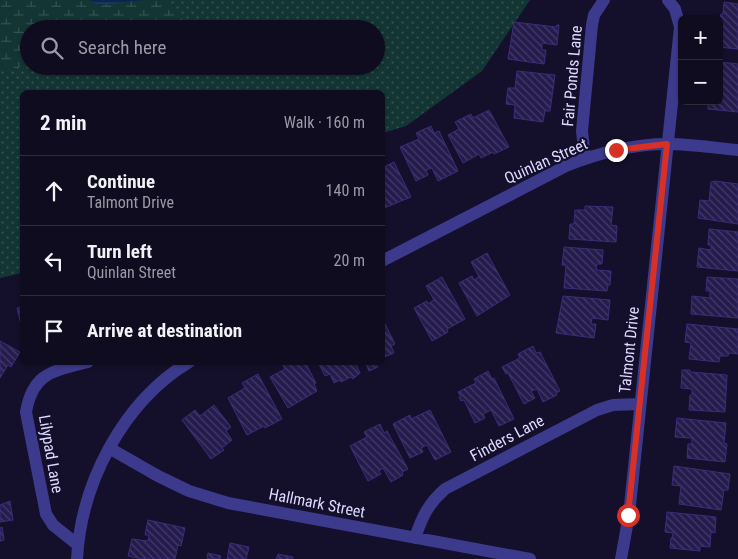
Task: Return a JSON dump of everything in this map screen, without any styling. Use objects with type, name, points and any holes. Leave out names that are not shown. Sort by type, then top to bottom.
[{"type":"street","name":"Fair Ponds Lane","points":[[585,158],[582,131],[592,25],[594,15],[604,0]]},
{"type":"street","points":[[667,144],[680,27],[675,10],[668,0]]},
{"type":"street","name":"Quinlan Street","points":[[385,259],[585,158],[616,150],[667,144],[738,150]]},
{"type":"street","name":"Talmont Drive","points":[[621,559],[628,515],[667,144]]},
{"type":"street","name":"Lilypad Lane","points":[[78,365],[48,374],[36,384],[29,396],[26,412],[46,514],[53,525],[78,545]]},
{"type":"street","points":[[77,559],[84,513],[94,480],[109,448],[128,418],[182,365]]},
{"type":"street","name":"Finders Lane","points":[[415,538],[423,515],[432,500],[445,489],[597,410],[613,405],[640,404]]},
{"type":"street","name":"Hallmark Street","points":[[109,448],[158,476],[190,491],[228,503],[530,559]]},
{"type":"green space","points":[[0,0],[530,0],[482,71],[406,126],[385,132],[385,90],[20,90],[20,273],[0,278]]},
{"type":"green space","points":[[0,0],[89,0],[99,5],[144,0],[166,0],[185,19],[20,20],[20,67],[0,71]]},
{"type":"water","points":[[89,0],[144,0],[99,5]]},
{"type":"building","points":[[724,2],[738,4],[738,49],[723,47],[723,15],[721,15],[723,14]]},
{"type":"building","points":[[514,22],[556,27],[559,25],[557,45],[542,43],[542,50],[546,50],[544,64],[508,59]]},
{"type":"building","points":[[723,62],[738,64],[738,112],[708,109],[708,105],[723,105]]},
{"type":"building","points":[[517,71],[555,75],[550,111],[545,111],[543,122],[514,118],[515,105],[506,104],[508,88],[515,88]]},
{"type":"building","points":[[489,110],[509,147],[481,158],[479,154],[463,163],[448,135],[459,129],[455,122],[471,114],[473,118]]},
{"type":"building","points":[[431,126],[434,133],[439,131],[458,171],[438,181],[432,168],[426,170],[428,175],[416,181],[400,147],[419,139],[416,133]]},
{"type":"building","points":[[394,162],[411,197],[385,208],[385,166]]},
{"type":"building","points":[[711,182],[738,184],[738,224],[698,218],[700,200],[709,201]]},
{"type":"building","points":[[585,206],[613,207],[611,225],[617,226],[616,242],[569,239],[570,224],[574,224],[575,210],[585,210]]},
{"type":"building","points":[[709,229],[738,232],[738,271],[697,267],[699,248],[711,250],[711,245],[708,245]]},
{"type":"building","points":[[564,247],[603,250],[602,264],[597,264],[596,270],[611,271],[610,285],[608,285],[607,291],[564,288],[566,265],[562,265]]},
{"type":"building","points":[[487,253],[510,295],[477,316],[459,283],[472,276],[474,280],[479,277],[471,262]]},
{"type":"building","points":[[442,277],[465,319],[447,329],[448,332],[432,341],[414,308],[427,301],[428,304],[434,300],[426,286]]},
{"type":"building","points":[[707,277],[738,279],[738,318],[691,314],[692,296],[710,298],[710,291],[706,291]]},
{"type":"building","points":[[563,296],[610,300],[608,320],[592,318],[591,324],[596,324],[594,338],[556,333]]},
{"type":"building","points":[[20,307],[20,321],[17,308]]},
{"type":"building","points":[[385,324],[395,344],[391,346],[394,353],[385,357]]},
{"type":"building","points":[[687,324],[738,329],[738,354],[729,353],[728,356],[720,356],[719,362],[689,359],[691,343],[685,342]]},
{"type":"building","points":[[0,341],[20,352],[11,367],[8,365],[0,378]]},
{"type":"building","points":[[533,346],[536,353],[540,352],[560,391],[556,393],[557,395],[543,402],[537,389],[531,391],[535,398],[524,404],[508,373],[506,374],[502,367],[520,358],[518,354]]},
{"type":"building","points":[[283,365],[307,365],[316,383],[314,384],[317,391],[288,408],[270,377],[285,369]]},
{"type":"building","points":[[320,365],[356,365],[360,373],[353,379],[351,377],[334,383],[330,374],[325,376]]},
{"type":"building","points":[[366,365],[377,365],[378,367],[369,371]]},
{"type":"building","points":[[682,370],[727,375],[725,412],[689,410],[692,389],[681,388]]},
{"type":"building","points":[[488,371],[492,379],[494,378],[514,419],[499,426],[491,410],[483,414],[485,418],[475,423],[464,400],[461,401],[458,392],[476,383],[474,379]]},
{"type":"building","points":[[258,374],[282,419],[247,435],[228,398],[245,388],[242,383]]},
{"type":"building","points":[[214,405],[231,427],[226,431],[232,440],[222,448],[224,450],[211,459],[182,420],[195,410],[200,416]]},
{"type":"building","points":[[430,410],[451,452],[435,460],[427,445],[421,448],[423,452],[410,458],[393,424],[410,415],[411,419]]},
{"type":"building","points":[[677,418],[726,423],[724,443],[727,444],[725,462],[687,458],[688,444],[692,444],[692,438],[675,437]]},
{"type":"building","points":[[380,424],[384,433],[387,431],[408,469],[402,472],[403,475],[391,482],[383,468],[379,471],[381,474],[368,481],[350,446],[367,437],[364,432]]},
{"type":"building","points":[[674,466],[730,474],[728,490],[724,490],[721,510],[679,504],[681,486],[672,485]]},
{"type":"building","points":[[10,501],[13,520],[0,522],[0,505]]},
{"type":"building","points":[[667,512],[716,517],[715,533],[711,532],[710,547],[700,546],[700,551],[670,548],[673,533],[665,532]]},
{"type":"building","points":[[148,520],[185,528],[181,546],[178,545],[175,559],[142,559],[128,556],[132,539],[148,541],[149,535],[145,535]]},
{"type":"building","points":[[2,527],[4,540],[0,541],[0,528]]},
{"type":"building","points":[[230,543],[249,547],[246,559],[227,559]]},
{"type":"building","points":[[208,553],[221,556],[220,559],[207,559]]},
{"type":"building","points":[[278,554],[293,557],[293,559],[276,559]]},
{"type":"route","points":[[616,150],[667,144],[628,515]]}]
